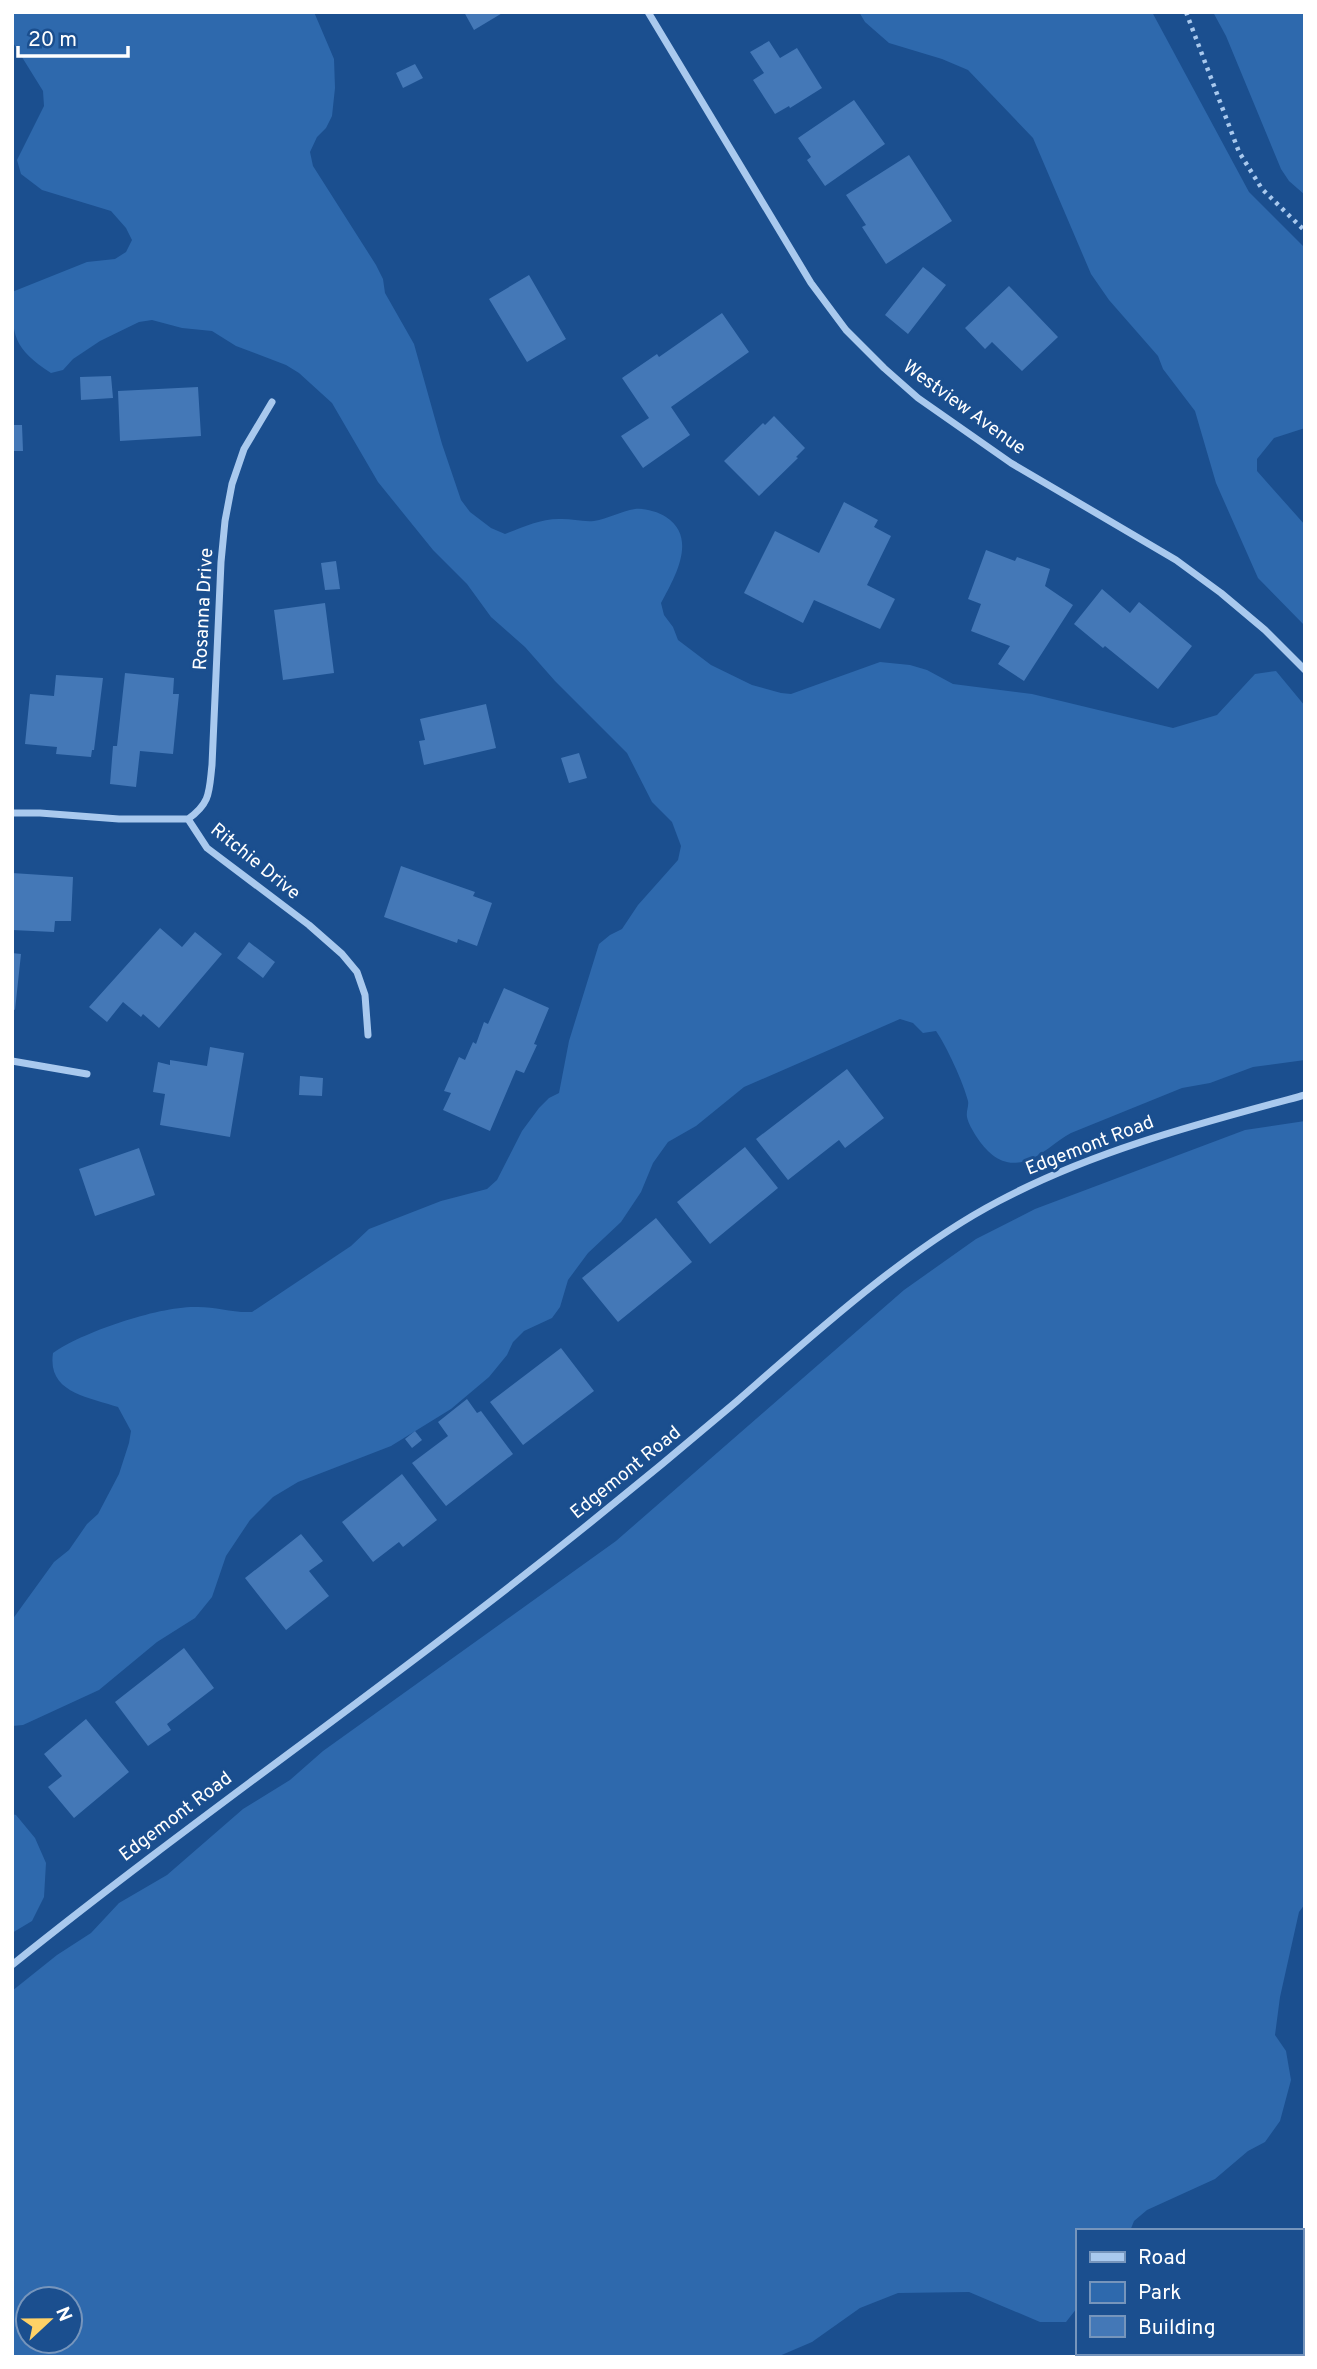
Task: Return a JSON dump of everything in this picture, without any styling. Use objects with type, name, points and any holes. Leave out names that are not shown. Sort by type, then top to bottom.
[{"type":"street","name":"Westview Avenue","points":[[648,12],[811,283],[846,330],[918,398],[1011,463],[1176,560],[1221,593],[1265,630],[1305,670]]},
{"type":"street","name":"Rosanna Drive","points":[[188,820],[201,810],[208,798],[211,776],[221,562],[232,484],[244,449],[272,402]]},
{"type":"street","name":"Ritchie Drive","points":[[12,813],[188,820],[207,848],[309,925],[342,954],[357,972],[365,995],[368,1035]]},
{"type":"street","points":[[12,1061],[87,1074]]},
{"type":"street","name":"Edgemont Road","points":[[12,1965],[172,1839],[511,1586],[645,1478],[864,1294],[960,1223],[999,1200],[1080,1164],[1195,1125],[1305,1095]]},
{"type":"path","points":[[1186,12],[1239,152],[1262,189],[1305,232]]},
{"type":"green space","points":[[12,12],[314,12],[334,59],[335,88],[332,116],[310,152],[313,166],[376,265],[383,279],[385,293],[414,344],[461,500],[470,512],[491,528],[505,534],[547,520],[594,521],[635,509],[666,517],[676,526],[682,547],[677,570],[661,603],[664,615],[678,640],[711,665],[752,685],[791,694],[880,662],[910,665],[927,670],[953,684],[1032,694],[1173,728],[1217,715],[1255,674],[1276,671],[1305,706],[1305,1060],[1253,1067],[1210,1083],[1182,1088],[1071,1133],[1037,1156],[1017,1163],[997,1158],[976,1136],[968,1119],[968,1101],[962,1084],[936,1031],[923,1033],[913,1023],[900,1019],[744,1087],[696,1126],[668,1142],[653,1163],[641,1192],[621,1222],[588,1253],[568,1280],[560,1307],[552,1318],[524,1331],[489,1377],[451,1409],[391,1446],[298,1482],[273,1497],[250,1520],[226,1556],[212,1597],[195,1618],[157,1642],[99,1690],[23,1725],[12,1726],[12,1620],[54,1562],[69,1550],[87,1524],[98,1514],[119,1474],[131,1431],[118,1407],[83,1396],[63,1385],[53,1366],[53,1353],[102,1329],[164,1310],[198,1307],[252,1312],[351,1246],[369,1229],[441,1201],[487,1189],[497,1180],[522,1131],[539,1108],[559,1093],[569,1041],[599,944],[622,929],[638,905],[678,860],[681,846],[672,822],[652,802],[627,753],[525,647],[491,617],[467,584],[433,550],[378,482],[332,403],[299,373],[286,365],[236,346],[212,331],[182,328],[152,320],[139,322],[100,341],[73,359],[63,370],[51,373],[22,348],[14,330],[12,292],[87,262],[115,259],[126,252],[132,240],[126,228],[111,211],[42,190],[21,174],[17,160],[44,106],[43,91],[12,41]]},
{"type":"green space","points":[[859,12],[1152,12],[1249,192],[1305,248],[1305,428],[1274,438],[1257,459],[1257,471],[1305,525],[1305,626],[1258,578],[1216,483],[1195,411],[1163,369],[1158,356],[1109,300],[1091,274],[1033,138],[968,70],[889,43],[865,22]]},
{"type":"green space","points":[[1213,12],[1305,12],[1305,195],[1289,181],[1281,169],[1226,36]]},
{"type":"green space","points":[[1305,1121],[1305,1904],[1299,1912],[1280,1997],[1275,2035],[1286,2051],[1291,2080],[1280,2121],[1265,2142],[1248,2151],[1215,2179],[1147,2210],[1134,2221],[1131,2229],[1076,2229],[1076,2309],[1066,2322],[1040,2322],[969,2292],[898,2293],[860,2308],[812,2342],[777,2357],[12,2357],[12,1991],[57,1955],[91,1933],[119,1903],[167,1875],[243,1809],[290,1780],[323,1751],[616,1541],[904,1290],[976,1239],[1035,1209],[1245,1130]]},
{"type":"green space","points":[[12,1814],[16,1815],[35,1838],[46,1863],[44,1897],[32,1921],[12,1933]]},
{"type":"building","points":[[464,12],[504,12],[474,30]]},
{"type":"building","points":[[769,41],[780,58],[797,48],[822,88],[775,114],[753,80],[764,73],[750,52]]},
{"type":"building","points":[[415,64],[423,78],[403,88],[396,73]]},
{"type":"building","points":[[854,100],[885,144],[825,186],[807,160],[811,157],[798,138]]},
{"type":"building","points":[[909,155],[952,221],[886,264],[862,227],[866,225],[846,195]]},
{"type":"building","points":[[923,267],[946,285],[908,334],[885,315]]},
{"type":"building","points":[[529,275],[566,339],[527,362],[489,299]]},
{"type":"building","points":[[1009,286],[1058,337],[1022,371],[992,342],[985,349],[965,328]]},
{"type":"building","points":[[722,313],[749,352],[671,407],[690,435],[643,468],[621,436],[649,418],[622,378],[657,354],[659,357]]},
{"type":"building","points":[[111,376],[113,398],[81,400],[80,377]]},
{"type":"building","points":[[198,387],[201,436],[120,441],[118,391]]},
{"type":"building","points":[[774,416],[805,448],[759,496],[724,461],[763,423],[765,425]]},
{"type":"building","points":[[12,425],[22,425],[23,451],[12,451]]},
{"type":"building","points":[[844,502],[878,520],[874,527],[891,536],[867,585],[895,599],[880,629],[814,600],[803,623],[744,593],[775,531],[819,553]]},
{"type":"building","points":[[986,550],[1015,561],[1017,557],[1050,569],[1045,586],[1073,605],[1024,681],[998,664],[1010,646],[971,631],[981,604],[968,599]]},
{"type":"building","points":[[336,561],[340,589],[325,590],[321,563]]},
{"type":"building","points":[[1102,589],[1130,613],[1139,602],[1192,646],[1158,689],[1074,624]]},
{"type":"building","points":[[325,603],[334,673],[283,680],[274,610]]},
{"type":"building","points":[[125,673],[174,678],[173,694],[179,694],[173,754],[140,751],[136,787],[110,784],[113,746],[117,746]]},
{"type":"building","points":[[56,675],[103,678],[91,757],[56,754],[57,747],[25,744],[30,694],[54,696]]},
{"type":"building","points":[[486,704],[496,748],[424,765],[419,741],[425,740],[420,719]]},
{"type":"building","points":[[579,753],[587,778],[569,783],[561,758]]},
{"type":"building","points":[[401,866],[475,892],[473,896],[492,903],[477,946],[458,939],[457,943],[384,917]]},
{"type":"building","points":[[12,873],[73,877],[71,921],[55,921],[54,932],[12,930]]},
{"type":"building","points":[[160,928],[182,947],[195,932],[222,954],[159,1028],[123,1002],[107,1022],[89,1007]]},
{"type":"building","points":[[249,942],[275,962],[263,978],[237,958]]},
{"type":"building","points":[[12,953],[21,954],[15,1010],[12,1009]]},
{"type":"building","points":[[504,988],[549,1008],[524,1073],[516,1070],[490,1131],[443,1110],[451,1093],[444,1091],[459,1057],[465,1060],[473,1042],[476,1044],[484,1022],[488,1024]]},
{"type":"building","points":[[210,1047],[244,1053],[230,1137],[160,1125],[165,1094],[153,1092],[158,1062],[170,1065],[170,1060],[207,1066]]},
{"type":"building","points":[[847,1069],[884,1118],[845,1148],[839,1140],[788,1180],[756,1139]]},
{"type":"building","points":[[300,1076],[323,1078],[322,1096],[299,1095]]},
{"type":"building","points":[[745,1147],[778,1188],[710,1244],[677,1202]]},
{"type":"building","points":[[139,1148],[155,1195],[95,1216],[79,1169]]},
{"type":"building","points":[[656,1218],[692,1262],[618,1322],[582,1278]]},
{"type":"building","points":[[561,1348],[594,1391],[523,1445],[490,1402]]},
{"type":"building","points":[[467,1399],[477,1413],[481,1411],[513,1454],[446,1506],[412,1463],[448,1436],[438,1422]]},
{"type":"building","points":[[415,1431],[422,1440],[412,1448],[405,1439]]},
{"type":"building","points":[[402,1474],[437,1520],[403,1547],[399,1542],[373,1562],[342,1522]]},
{"type":"building","points":[[301,1534],[323,1561],[309,1571],[329,1596],[286,1630],[245,1578]]},
{"type":"building","points":[[184,1648],[214,1688],[167,1724],[171,1730],[148,1746],[115,1702]]},
{"type":"building","points":[[86,1719],[129,1772],[74,1818],[48,1787],[62,1776],[44,1754]]}]
